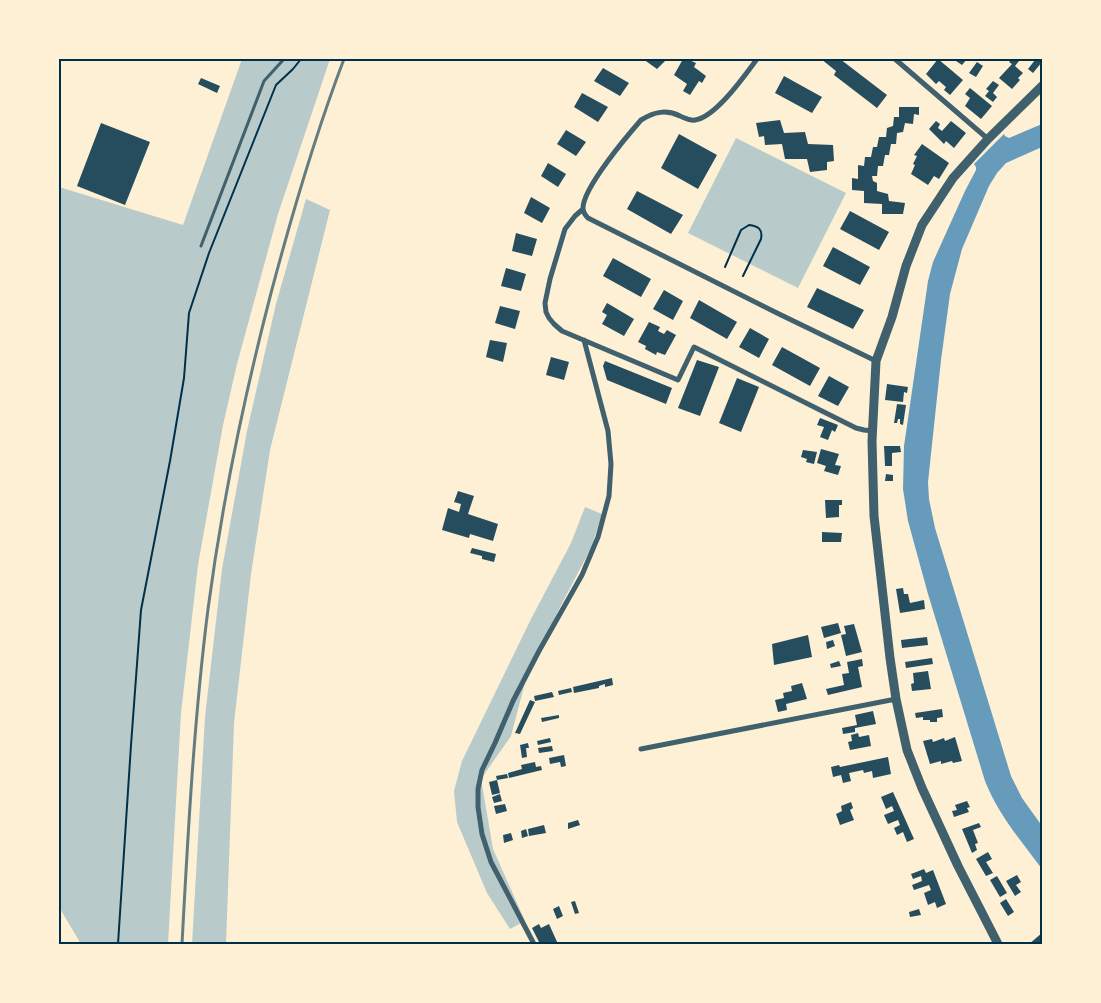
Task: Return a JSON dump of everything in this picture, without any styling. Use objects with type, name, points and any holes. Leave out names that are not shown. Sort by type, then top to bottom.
[{"type":"street","points":[[757,59],[730,95],[701,118],[687,119],[672,112],[665,112],[650,114],[641,120],[599,174],[584,202],[584,213],[588,218],[876,361]]},
{"type":"street","points":[[894,59],[988,139]]},
{"type":"street","points":[[996,942],[922,788],[907,750],[896,699],[874,516],[873,432],[876,361],[892,317],[906,266],[922,225],[953,178],[988,139],[1042,86]]},
{"type":"street","points":[[583,209],[565,229],[545,303],[546,312],[554,324],[562,331],[678,380],[694,347],[856,428],[873,432]]},
{"type":"street","points":[[534,944],[491,862],[482,834],[478,807],[478,789],[482,770],[514,701],[538,652],[582,575],[598,537],[609,496],[611,464],[608,431],[584,340]]},
{"type":"street","points":[[641,748],[896,699]]},
{"type":"lane","points":[[201,246],[264,81],[284,59]]},
{"type":"path","points":[[118,944],[141,610],[184,378],[189,313],[209,253],[276,85],[302,59]]},
{"type":"path","points":[[725,267],[741,230],[749,225],[760,228],[761,239],[743,276]]},
{"type":"shaded area","points":[[242,59],[330,59],[278,214],[237,364],[223,425],[198,565],[181,713],[168,944],[81,944],[59,907],[59,187],[183,225]]},
{"type":"shaded area","points":[[736,138],[846,193],[798,288],[688,233]]},
{"type":"shaded area","points":[[306,199],[330,210],[270,450],[251,574],[234,723],[226,944],[192,944],[205,717],[222,569],[247,431],[276,304]]},
{"type":"shaded area","points":[[585,507],[602,514],[591,548],[558,611],[526,679],[511,736],[481,779],[493,849],[525,921],[510,929],[487,893],[457,822],[454,791],[462,761],[531,619],[571,543]]},
{"type":"water","points":[[1042,124],[1042,147],[1006,163],[997,173],[989,186],[962,249],[950,294],[928,482],[929,499],[935,528],[1011,776],[1022,798],[1042,826],[1042,869],[1003,816],[985,781],[928,594],[908,521],[903,489],[904,446],[928,281],[933,262],[976,170],[974,164],[1004,134],[1009,138]]},
{"type":"building","points":[[643,59],[667,59],[657,69]]},
{"type":"building","points":[[683,59],[696,63],[694,67],[706,76],[702,83],[699,81],[690,95],[683,91],[687,84],[674,75]]},
{"type":"building","points":[[821,59],[840,59],[887,95],[877,108],[834,75],[836,71]]},
{"type":"building","points":[[938,59],[963,80],[950,95],[944,90],[946,87],[939,81],[936,84],[926,74]]},
{"type":"building","points":[[953,59],[967,59],[962,65]]},
{"type":"building","points":[[1012,59],[1019,61],[1015,66],[1023,73],[1012,89],[999,78],[1012,64],[1009,62]]},
{"type":"building","points":[[1034,59],[1042,59],[1042,62],[1033,73],[1028,69]]},
{"type":"building","points":[[977,62],[983,66],[976,77],[969,73]]},
{"type":"building","points":[[603,68],[629,83],[620,96],[594,81]]},
{"type":"building","points":[[784,76],[822,97],[812,113],[775,93]]},
{"type":"building","points":[[201,78],[220,86],[217,93],[198,84]]},
{"type":"building","points":[[993,81],[999,85],[993,93],[997,97],[993,102],[985,96],[989,91],[986,89]]},
{"type":"building","points":[[970,88],[992,106],[981,119],[965,106],[970,98],[965,94]]},
{"type":"building","points":[[582,93],[608,107],[598,122],[574,107]]},
{"type":"building","points":[[899,107],[919,107],[919,115],[914,114],[913,124],[905,123],[903,132],[897,133],[896,144],[891,144],[889,155],[885,155],[883,166],[878,166],[877,176],[872,176],[873,181],[877,183],[877,191],[888,194],[889,201],[905,203],[903,214],[882,214],[882,204],[864,203],[864,191],[852,190],[852,178],[858,179],[858,165],[864,166],[865,157],[871,157],[873,147],[877,147],[879,137],[886,137],[887,128],[893,126],[894,117],[899,117]]},
{"type":"building","points":[[780,120],[784,133],[805,132],[808,144],[833,145],[834,161],[827,162],[827,170],[810,172],[807,159],[785,159],[782,144],[765,145],[764,136],[759,137],[756,123]]},
{"type":"building","points":[[936,121],[940,124],[938,128],[942,131],[951,121],[966,133],[954,148],[946,141],[944,144],[929,129]]},
{"type":"building","points":[[101,123],[150,142],[125,205],[77,186]]},
{"type":"building","points":[[566,130],[586,142],[576,156],[557,144]]},
{"type":"building","points":[[679,134],[717,155],[698,189],[661,168]]},
{"type":"building","points":[[922,144],[949,163],[939,179],[934,176],[928,185],[911,174],[917,156],[914,155]]},
{"type":"building","points":[[548,163],[566,174],[558,187],[541,176]]},
{"type":"building","points":[[637,191],[683,215],[671,234],[627,209]]},
{"type":"building","points":[[531,197],[550,208],[542,223],[524,213]]},
{"type":"building","points":[[850,211],[889,232],[879,250],[840,229]]},
{"type":"building","points":[[516,233],[537,239],[532,256],[512,251]]},
{"type":"building","points":[[833,247],[870,267],[860,285],[823,266]]},
{"type":"building","points":[[613,258],[651,279],[641,297],[603,276]]},
{"type":"building","points":[[506,268],[526,274],[521,291],[501,286]]},
{"type":"building","points":[[817,288],[864,310],[853,329],[807,307]]},
{"type":"building","points":[[664,290],[683,301],[673,320],[653,309]]},
{"type":"building","points":[[699,300],[737,322],[727,339],[690,318]]},
{"type":"building","points":[[607,303],[634,319],[624,336],[602,324],[607,315],[602,312]]},
{"type":"building","points":[[500,306],[520,311],[515,329],[495,323]]},
{"type":"building","points":[[649,322],[660,327],[658,331],[664,334],[667,330],[676,335],[665,355],[657,352],[656,355],[645,349],[646,346],[638,342]]},
{"type":"building","points":[[750,328],[769,339],[759,358],[739,347]]},
{"type":"building","points":[[490,340],[507,343],[503,362],[486,357]]},
{"type":"building","points":[[782,347],[820,368],[810,386],[772,365]]},
{"type":"building","points":[[551,357],[569,362],[564,380],[546,375]]},
{"type":"building","points":[[697,360],[719,367],[700,416],[678,408]]},
{"type":"building","points":[[605,361],[672,388],[666,404],[607,380],[603,366]]},
{"type":"building","points":[[829,376],[849,387],[838,406],[818,396]]},
{"type":"building","points":[[737,378],[759,387],[741,432],[719,423]]},
{"type":"building","points":[[887,384],[908,387],[907,393],[904,392],[903,402],[885,400]]},
{"type":"building","points":[[897,404],[906,405],[903,425],[900,424],[900,419],[898,419],[897,423],[894,423]]},
{"type":"building","points":[[820,418],[838,425],[835,432],[832,430],[828,440],[820,437],[824,427],[817,425]]},
{"type":"building","points":[[884,446],[900,446],[901,452],[892,453],[892,466],[885,466]]},
{"type":"building","points":[[821,449],[839,454],[835,465],[841,466],[838,475],[824,471],[826,466],[817,463]]},
{"type":"building","points":[[803,450],[817,452],[814,464],[806,462],[807,459],[801,457]]},
{"type":"building","points":[[886,474],[893,475],[893,481],[885,481]]},
{"type":"building","points":[[458,491],[474,496],[468,514],[498,524],[493,541],[470,534],[469,538],[442,530],[448,508],[459,512],[461,504],[454,502]]},
{"type":"building","points":[[825,500],[842,500],[842,505],[839,505],[839,517],[826,518]]},
{"type":"building","points":[[822,532],[842,533],[841,542],[822,542]]},
{"type":"building","points":[[472,548],[496,554],[494,562],[470,553]]},
{"type":"building","points":[[903,588],[904,594],[908,594],[910,603],[924,600],[925,609],[900,613],[896,589]]},
{"type":"building","points":[[838,623],[841,633],[824,638],[821,627]]},
{"type":"building","points":[[854,624],[862,652],[846,656],[841,635],[846,634],[844,626]]},
{"type":"building","points":[[808,635],[812,657],[774,665],[772,644]]},
{"type":"building","points":[[927,637],[928,645],[902,648],[901,640]]},
{"type":"building","points":[[833,640],[835,646],[827,649],[826,642]]},
{"type":"building","points":[[932,658],[933,664],[906,668],[905,662]]},
{"type":"building","points":[[862,659],[863,666],[858,667],[862,687],[828,695],[826,689],[844,685],[842,674],[849,673],[847,662]]},
{"type":"building","points":[[839,661],[841,666],[831,668],[830,664]]},
{"type":"building","points":[[928,671],[931,689],[912,691],[911,684],[914,683],[913,673]]},
{"type":"building","points":[[612,678],[613,685],[605,687],[605,684],[599,686],[599,688],[574,693],[573,687]]},
{"type":"building","points":[[802,683],[807,699],[786,704],[787,710],[778,712],[775,700],[784,698],[783,693],[792,691],[791,686]]},
{"type":"building","points":[[571,688],[572,692],[559,695],[558,691]]},
{"type":"building","points":[[552,692],[554,697],[535,701],[534,696]]},
{"type":"building","points":[[530,700],[535,702],[520,734],[515,733]]},
{"type":"building","points":[[942,709],[943,717],[937,718],[937,722],[923,720],[923,717],[916,718],[915,713]]},
{"type":"building","points":[[873,711],[876,724],[855,728],[855,732],[843,734],[842,728],[857,725],[855,715]]},
{"type":"building","points":[[559,715],[559,718],[542,722],[541,718]]},
{"type":"building","points":[[858,733],[859,737],[869,735],[871,746],[850,750],[848,742],[852,741],[851,735]]},
{"type":"building","points":[[955,737],[962,761],[941,764],[941,761],[930,764],[923,741],[932,739],[933,742],[944,738],[945,741]]},
{"type":"building","points":[[550,738],[551,742],[538,745],[537,741]]},
{"type":"building","points":[[528,743],[529,748],[526,748],[527,757],[522,758],[520,745]]},
{"type":"building","points":[[552,746],[553,751],[539,753],[538,748]]},
{"type":"building","points":[[564,755],[566,766],[561,767],[560,762],[550,764],[549,758]]},
{"type":"building","points":[[888,757],[891,774],[873,778],[872,771],[864,773],[863,770],[849,773],[851,781],[843,783],[841,775],[833,777],[831,767],[839,765],[840,767]]},
{"type":"building","points":[[535,762],[536,767],[541,766],[542,770],[509,778],[508,773],[522,769],[521,765]]},
{"type":"building","points":[[507,774],[508,778],[497,780],[496,776]]},
{"type":"building","points":[[497,780],[500,793],[492,795],[489,782]]},
{"type":"building","points":[[893,792],[914,839],[907,842],[903,832],[897,835],[894,828],[900,825],[898,820],[888,824],[884,815],[894,811],[892,806],[886,809],[881,797]]},
{"type":"building","points":[[500,794],[502,801],[494,803],[492,797]]},
{"type":"building","points":[[967,801],[970,807],[967,808],[969,812],[954,817],[952,811],[957,810],[955,805]]},
{"type":"building","points":[[851,802],[853,808],[850,810],[854,820],[840,825],[836,814],[842,811],[841,806]]},
{"type":"building","points":[[505,804],[507,811],[496,814],[494,806]]},
{"type":"building","points":[[578,820],[580,825],[568,829],[568,823]]},
{"type":"building","points":[[979,823],[981,827],[973,830],[978,843],[975,844],[977,850],[972,853],[962,829]]},
{"type":"building","points":[[544,825],[546,833],[529,836],[528,829]]},
{"type":"building","points":[[526,829],[528,836],[522,838],[521,831]]},
{"type":"building","points":[[511,833],[513,840],[504,843],[503,835]]},
{"type":"building","points":[[988,852],[992,859],[986,862],[993,873],[986,876],[976,859]]},
{"type":"building","points":[[924,869],[926,873],[933,870],[946,904],[937,908],[935,902],[928,905],[924,893],[931,890],[929,885],[914,890],[912,885],[922,881],[921,876],[913,879],[911,874]]},
{"type":"building","points":[[1017,875],[1021,882],[1016,885],[1021,892],[1015,896],[1006,881]]},
{"type":"building","points":[[997,876],[1007,893],[1000,897],[990,880]]},
{"type":"building","points":[[1006,899],[1014,912],[1008,916],[1000,903]]},
{"type":"building","points":[[575,901],[579,913],[575,914],[571,902]]},
{"type":"building","points":[[559,906],[563,916],[557,919],[553,909]]},
{"type":"building","points":[[919,909],[921,915],[910,917],[909,912]]},
{"type":"building","points":[[539,924],[541,928],[549,924],[558,944],[540,944],[532,928]]},
{"type":"building","points":[[1042,933],[1042,944],[1029,944]]},
{"type":"railway","points":[[182,944],[199,692],[208,609],[227,490],[252,371],[279,263],[314,146],[344,59]]}]
